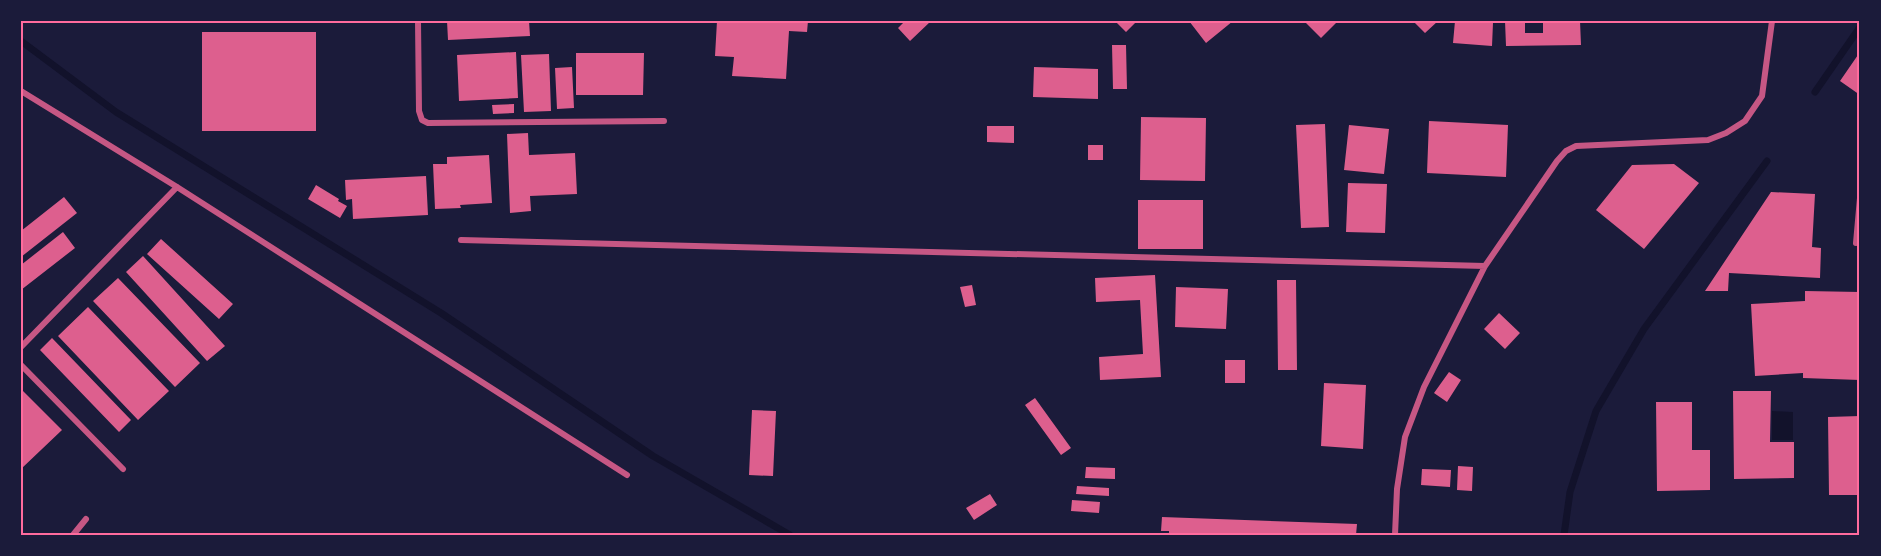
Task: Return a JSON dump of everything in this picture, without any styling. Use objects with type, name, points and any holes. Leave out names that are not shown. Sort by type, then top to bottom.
[{"type":"street","points":[[418,21],[419,111],[422,120],[428,123],[664,121]]},
{"type":"street","points":[[1395,535],[1397,489],[1406,437],[1424,387],[1485,266],[1546,175],[1566,151],[1576,146],[1708,140],[1726,134],[1745,121],[1762,96],[1772,21]]},
{"type":"street","points":[[21,91],[627,475]]},
{"type":"street","points":[[21,347],[177,188]]},
{"type":"street","points":[[1856,243],[1860,198]]},
{"type":"street","points":[[461,240],[1485,266]]},
{"type":"street","points":[[21,365],[123,469]]},
{"type":"street","points":[[73,535],[86,519]]},
{"type":"shaded area","points":[[1772,411],[1793,412],[1793,440],[1772,440]]},
{"type":"building","points":[[447,21],[529,21],[530,36],[448,40]]},
{"type":"building","points":[[717,21],[808,21],[807,32],[789,31],[786,79],[732,76],[734,57],[715,56]]},
{"type":"building","points":[[905,21],[931,21],[910,41],[898,28]]},
{"type":"building","points":[[1115,21],[1137,21],[1126,32]]},
{"type":"building","points":[[1189,21],[1233,21],[1206,43]]},
{"type":"building","points":[[1304,21],[1338,21],[1321,38]]},
{"type":"building","points":[[1413,21],[1438,21],[1425,33]]},
{"type":"building","points":[[1455,21],[1493,23],[1492,46],[1453,43]]},
{"type":"building","points":[[1505,21],[1525,21],[1525,33],[1543,33],[1543,21],[1580,21],[1581,45],[1506,46]]},
{"type":"building","points":[[202,32],[316,32],[316,131],[202,131]]},
{"type":"building","points":[[1112,45],[1126,45],[1127,89],[1113,89]]},
{"type":"building","points":[[516,52],[518,98],[459,101],[457,55]]},
{"type":"building","points":[[1860,52],[1860,95],[1840,81]]},
{"type":"building","points":[[576,53],[644,53],[643,95],[576,95]]},
{"type":"building","points":[[549,54],[551,111],[524,112],[521,55]]},
{"type":"building","points":[[572,67],[574,108],[557,109],[555,68]]},
{"type":"building","points":[[1034,67],[1098,69],[1098,99],[1033,97]]},
{"type":"building","points":[[514,104],[514,113],[493,114],[492,105]]},
{"type":"building","points":[[1141,117],[1206,118],[1205,181],[1140,180]]},
{"type":"building","points":[[1429,121],[1508,125],[1506,177],[1427,173]]},
{"type":"building","points":[[1325,124],[1329,227],[1301,228],[1296,125]]},
{"type":"building","points":[[1349,125],[1389,129],[1384,174],[1344,170]]},
{"type":"building","points":[[987,126],[1014,126],[1014,143],[987,142]]},
{"type":"building","points":[[528,133],[529,155],[575,153],[577,194],[530,196],[531,211],[510,213],[507,134]]},
{"type":"building","points":[[1088,145],[1103,145],[1103,160],[1088,160]]},
{"type":"building","points":[[489,155],[492,203],[435,209],[433,164],[447,164],[447,157]]},
{"type":"building","points":[[1674,164],[1699,183],[1644,249],[1596,210],[1632,165]]},
{"type":"building","points":[[426,176],[428,215],[353,219],[352,199],[346,200],[345,180]]},
{"type":"building","points":[[1348,183],[1387,184],[1385,233],[1346,232]]},
{"type":"building","points":[[316,185],[347,206],[340,218],[308,199]]},
{"type":"building","points":[[1771,192],[1815,194],[1812,247],[1821,248],[1820,278],[1729,273],[1728,291],[1705,291]]},
{"type":"building","points":[[64,197],[77,213],[21,257],[21,231]]},
{"type":"building","points":[[1138,200],[1203,200],[1203,249],[1138,249]]},
{"type":"building","points":[[63,232],[75,248],[21,290],[21,265]]},
{"type":"building","points":[[161,239],[233,304],[219,319],[147,254]]},
{"type":"building","points":[[143,256],[225,346],[207,361],[126,272]]},
{"type":"building","points":[[1155,275],[1161,377],[1100,380],[1099,357],[1143,354],[1140,300],[1096,302],[1095,278]]},
{"type":"building","points":[[118,278],[200,363],[175,387],[93,301]]},
{"type":"building","points":[[1277,280],[1296,280],[1297,370],[1278,370]]},
{"type":"building","points":[[972,285],[976,305],[965,307],[960,287]]},
{"type":"building","points":[[1176,287],[1228,289],[1226,329],[1175,327]]},
{"type":"building","points":[[1805,291],[1860,292],[1860,380],[1803,378],[1803,373],[1755,376],[1751,304],[1805,301]]},
{"type":"building","points":[[88,307],[169,391],[138,420],[58,336]]},
{"type":"building","points":[[1499,313],[1520,333],[1505,349],[1484,329]]},
{"type":"building","points":[[52,338],[131,420],[119,432],[40,350]]},
{"type":"building","points":[[1225,360],[1245,360],[1245,383],[1225,383]]},
{"type":"building","points":[[1449,372],[1461,380],[1447,402],[1434,393]]},
{"type":"building","points":[[1324,383],[1366,385],[1363,449],[1321,446]]},
{"type":"building","points":[[21,389],[62,430],[21,469]]},
{"type":"building","points":[[1733,391],[1771,391],[1770,442],[1794,442],[1794,478],[1734,479]]},
{"type":"building","points":[[1035,398],[1071,448],[1061,455],[1025,405]]},
{"type":"building","points":[[1656,402],[1692,402],[1692,450],[1710,450],[1710,490],[1657,491]]},
{"type":"building","points":[[752,410],[776,411],[773,476],[749,475]]},
{"type":"building","points":[[1860,416],[1860,495],[1829,495],[1828,417]]},
{"type":"building","points":[[1458,466],[1473,467],[1472,491],[1457,490]]},
{"type":"building","points":[[1086,467],[1115,468],[1115,479],[1085,478]]},
{"type":"building","points":[[1422,469],[1451,470],[1450,487],[1421,485]]},
{"type":"building","points":[[1077,486],[1109,488],[1109,496],[1076,494]]},
{"type":"building","points":[[990,494],[997,505],[974,520],[966,508]]},
{"type":"building","points":[[1072,500],[1100,502],[1099,513],[1071,511]]},
{"type":"building","points":[[1162,517],[1357,524],[1356,535],[1169,535],[1169,531],[1161,531]]},
{"type":"waterway","points":[[1815,92],[1860,27]]},
{"type":"waterway","points":[[21,41],[116,112],[441,313],[653,456],[790,535]]},
{"type":"waterway","points":[[1564,535],[1570,492],[1596,411],[1644,329],[1767,161]]}]
